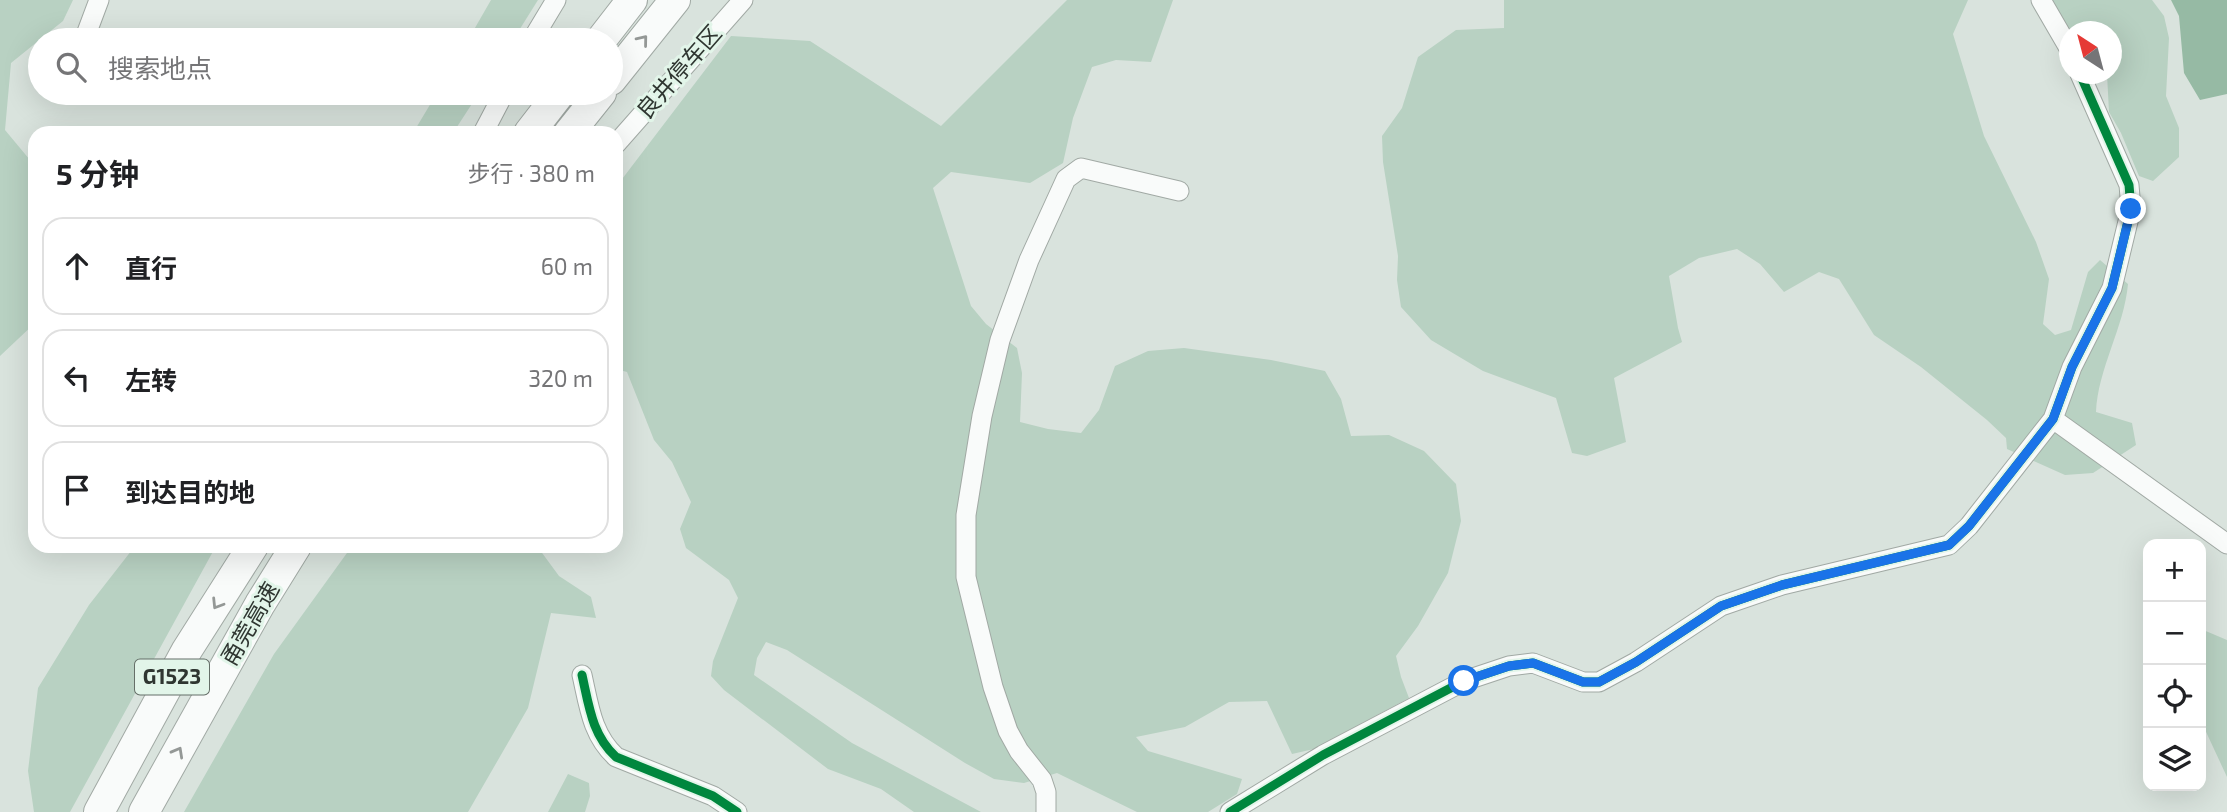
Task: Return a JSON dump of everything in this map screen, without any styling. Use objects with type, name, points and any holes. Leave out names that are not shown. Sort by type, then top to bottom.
[{"type":"highway","points":[[610,28],[632,0]]},
{"type":"highway","points":[[623,65],[675,0]]},
{"type":"highway","points":[[534,126],[551,105]]},
{"type":"highway","points":[[575,126],[591,105]]},
{"type":"highway","name":"甬莞高速","points":[[99,812],[187,650],[249,553]]},
{"type":"highway","name":"甬莞高速","points":[[144,812],[260,604],[292,553]]},
{"type":"street","points":[[88,28],[99,0]]},
{"type":"street","points":[[538,28],[556,0]]},
{"type":"street","name":"良井停车区","points":[[623,136],[743,0]]},
{"type":"street","points":[[2041,0],[2059,31]]},
{"type":"street","points":[[1230,812],[1323,755],[1464,681],[1509,666],[1533,663],[1583,682],[1599,682],[1636,662],[1721,606],[1782,585],[1949,545],[1969,526],[2053,419],[2072,367],[2112,288],[2131,209],[2129,185],[2084,84]]},
{"type":"street","points":[[487,126],[498,105]]},
{"type":"street","points":[[1046,812],[1046,792],[1042,780],[1019,751],[1008,731],[993,687],[966,577],[966,515],[982,416],[1000,340],[1029,260],[1066,179],[1081,168],[1179,191]]},
{"type":"street","points":[[2053,419],[2227,544]]},
{"type":"street","points":[[260,604],[297,553]]},
{"type":"street","points":[[582,676],[594,728],[607,749],[616,757],[713,796],[737,812]]},
{"type":"shaded area","points":[[0,0],[73,0],[63,21],[54,28],[28,28],[28,49],[11,63],[5,130],[28,158],[28,330],[0,356]]},
{"type":"shaded area","points":[[491,0],[538,0],[520,28],[475,28]]},
{"type":"shaded area","points":[[1067,0],[1173,0],[1151,62],[1116,60],[1092,67],[1073,118],[1063,163],[1030,183],[951,172],[933,188],[971,306],[986,324],[1017,348],[1022,373],[1020,422],[1081,433],[1099,410],[1115,366],[1148,351],[1184,348],[1271,360],[1325,371],[1341,399],[1351,436],[1389,435],[1424,451],[1456,484],[1461,521],[1448,573],[1418,626],[1396,656],[1409,698],[1314,749],[1292,754],[1267,701],[1229,702],[1185,727],[1136,737],[1148,751],[1242,779],[1237,794],[1208,812],[1137,812],[1057,773],[1024,783],[994,779],[787,650],[766,642],[757,658],[754,675],[852,743],[981,812],[914,812],[881,789],[828,769],[724,690],[711,676],[713,661],[738,598],[729,580],[686,548],[680,529],[691,502],[672,462],[654,440],[627,372],[623,371],[623,178],[731,36],[810,41],[941,126]]},
{"type":"shaded area","points":[[1504,0],[1968,0],[1953,34],[1984,136],[2036,242],[2049,279],[2043,324],[2055,335],[2071,330],[2088,272],[2100,260],[2128,284],[2122,316],[2101,380],[2096,412],[2132,423],[2136,445],[2093,473],[2065,475],[2007,449],[2006,438],[1987,420],[1921,367],[1874,335],[1839,279],[1819,272],[1784,292],[1760,264],[1737,249],[1699,258],[1669,276],[1682,342],[1614,378],[1626,442],[1587,456],[1572,453],[1556,398],[1483,371],[1431,340],[1401,307],[1397,280],[1398,256],[1383,162],[1382,136],[1402,108],[1418,57],[1456,30],[1504,28]]},
{"type":"shaded area","points":[[2049,0],[2152,0],[2164,16],[2169,38],[2166,96],[2179,128],[2179,157],[2153,181],[2139,176],[2109,112],[2108,84],[2122,84],[2122,21],[2063,21]]},
{"type":"shaded area","points":[[2171,0],[2227,0],[2227,94],[2200,100],[2184,73],[2179,16]]},
{"type":"shaded area","points":[[430,105],[471,105],[458,126],[417,126]]},
{"type":"shaded area","points":[[130,553],[212,553],[70,812],[34,812],[28,771],[38,688],[89,605]]},
{"type":"shaded area","points":[[347,553],[542,553],[559,576],[591,597],[596,618],[551,613],[528,708],[468,812],[184,812],[274,654]]},
{"type":"shaded area","points":[[2206,631],[2227,640],[2227,777],[2206,732]]},
{"type":"shaded area","points":[[568,774],[589,783],[590,796],[585,812],[548,812]]},
{"type":"cycle path","points":[[1230,812],[1323,755],[1464,681],[1509,666],[1533,663],[1583,682],[1599,682],[1636,662],[1721,606],[1782,585],[1949,545],[1969,526],[2053,419],[2072,367],[2112,288],[2131,209],[2129,185],[2084,84]]},
{"type":"cycle path","points":[[582,675],[597,730],[616,757],[713,796],[737,812]]},
{"type":"route","points":[[1464,681],[1509,666],[1533,663],[1583,682],[1599,682],[1636,662],[1721,606],[1782,585],[1949,545],[1969,526],[2053,419],[2072,367],[2112,288],[2131,209]]}]
